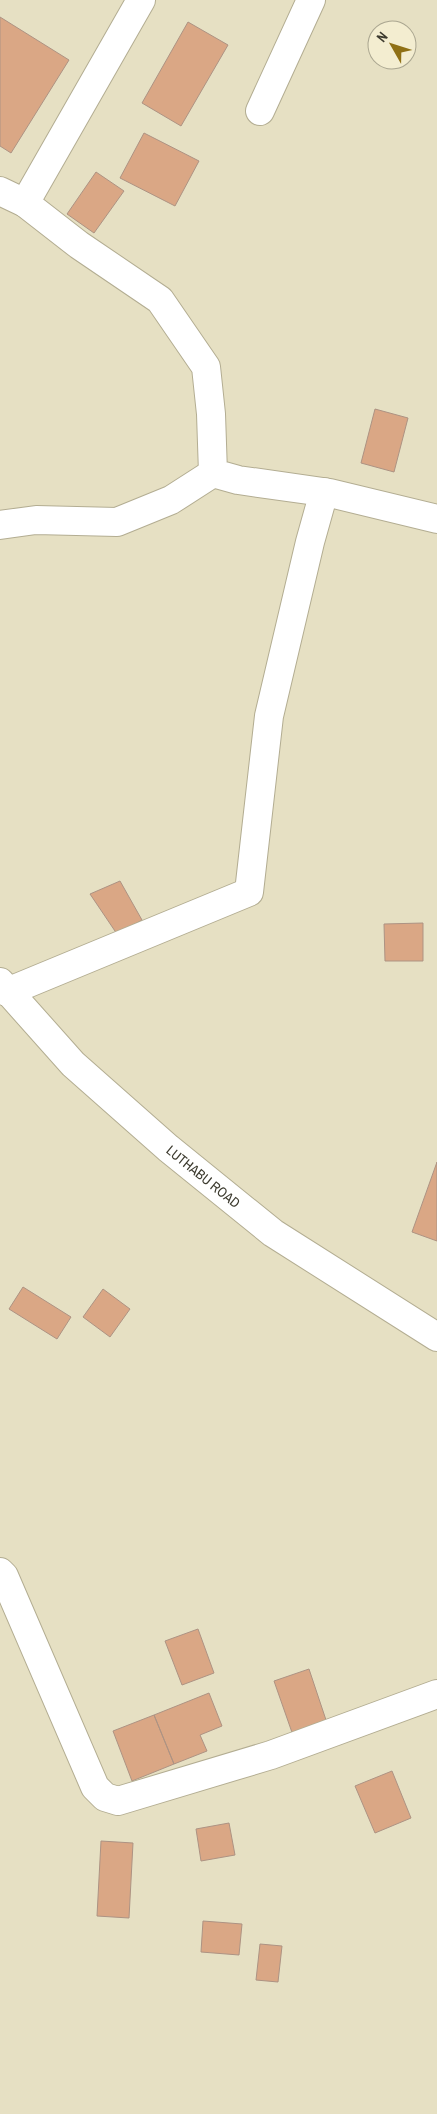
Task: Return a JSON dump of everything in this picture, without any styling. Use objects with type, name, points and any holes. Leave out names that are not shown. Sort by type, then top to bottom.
[{"type":"street","points":[[25,204],[141,0]]},
{"type":"street","points":[[260,110],[311,0]]},
{"type":"street","points":[[0,190],[25,204],[79,245],[160,300],[206,367],[211,414],[213,472]]},
{"type":"street","points":[[213,472],[238,480],[324,492],[437,519]]},
{"type":"street","points":[[0,525],[36,520],[117,522],[171,500],[213,472]]},
{"type":"street","points":[[4,987],[249,892],[269,716],[310,542],[324,492]]},
{"type":"street","name":"LUTHABU ROAD","points":[[4,987],[74,1064],[168,1148],[273,1233],[437,1337]]},
{"type":"street","points":[[0,1572],[4,1576],[95,1787],[105,1797],[118,1801],[271,1755],[437,1694]]},
{"type":"building","points":[[0,17],[69,60],[11,153],[0,146]]},
{"type":"building","points":[[188,22],[228,45],[181,126],[142,103]]},
{"type":"building","points":[[144,133],[199,161],[175,206],[120,178]]},
{"type":"building","points":[[96,172],[124,191],[94,233],[67,214]]},
{"type":"building","points":[[375,409],[408,418],[394,472],[361,463]]},
{"type":"building","points":[[120,881],[142,920],[117,934],[90,894]]},
{"type":"building","points":[[423,923],[423,961],[385,961],[384,924]]},
{"type":"building","points":[[437,1162],[437,1241],[412,1232]]},
{"type":"building","points":[[23,1287],[71,1317],[57,1339],[9,1309]]},
{"type":"building","points":[[103,1289],[130,1309],[110,1337],[83,1317]]},
{"type":"building","points":[[198,1629],[214,1673],[182,1685],[165,1641]]},
{"type":"building","points":[[309,1669],[329,1729],[295,1741],[274,1681]]},
{"type":"building","points":[[209,1693],[222,1726],[200,1735],[207,1751],[174,1764],[154,1715]]},
{"type":"building","points":[[154,1715],[174,1764],[132,1781],[113,1731]]},
{"type":"building","points":[[392,1771],[411,1818],[375,1833],[355,1786]]},
{"type":"building","points":[[229,1823],[235,1855],[201,1861],[196,1829]]},
{"type":"building","points":[[101,1841],[133,1843],[129,1918],[97,1916]]},
{"type":"building","points":[[203,1921],[242,1924],[239,1955],[201,1952]]},
{"type":"building","points":[[260,1944],[282,1946],[278,1982],[256,1980]]}]
